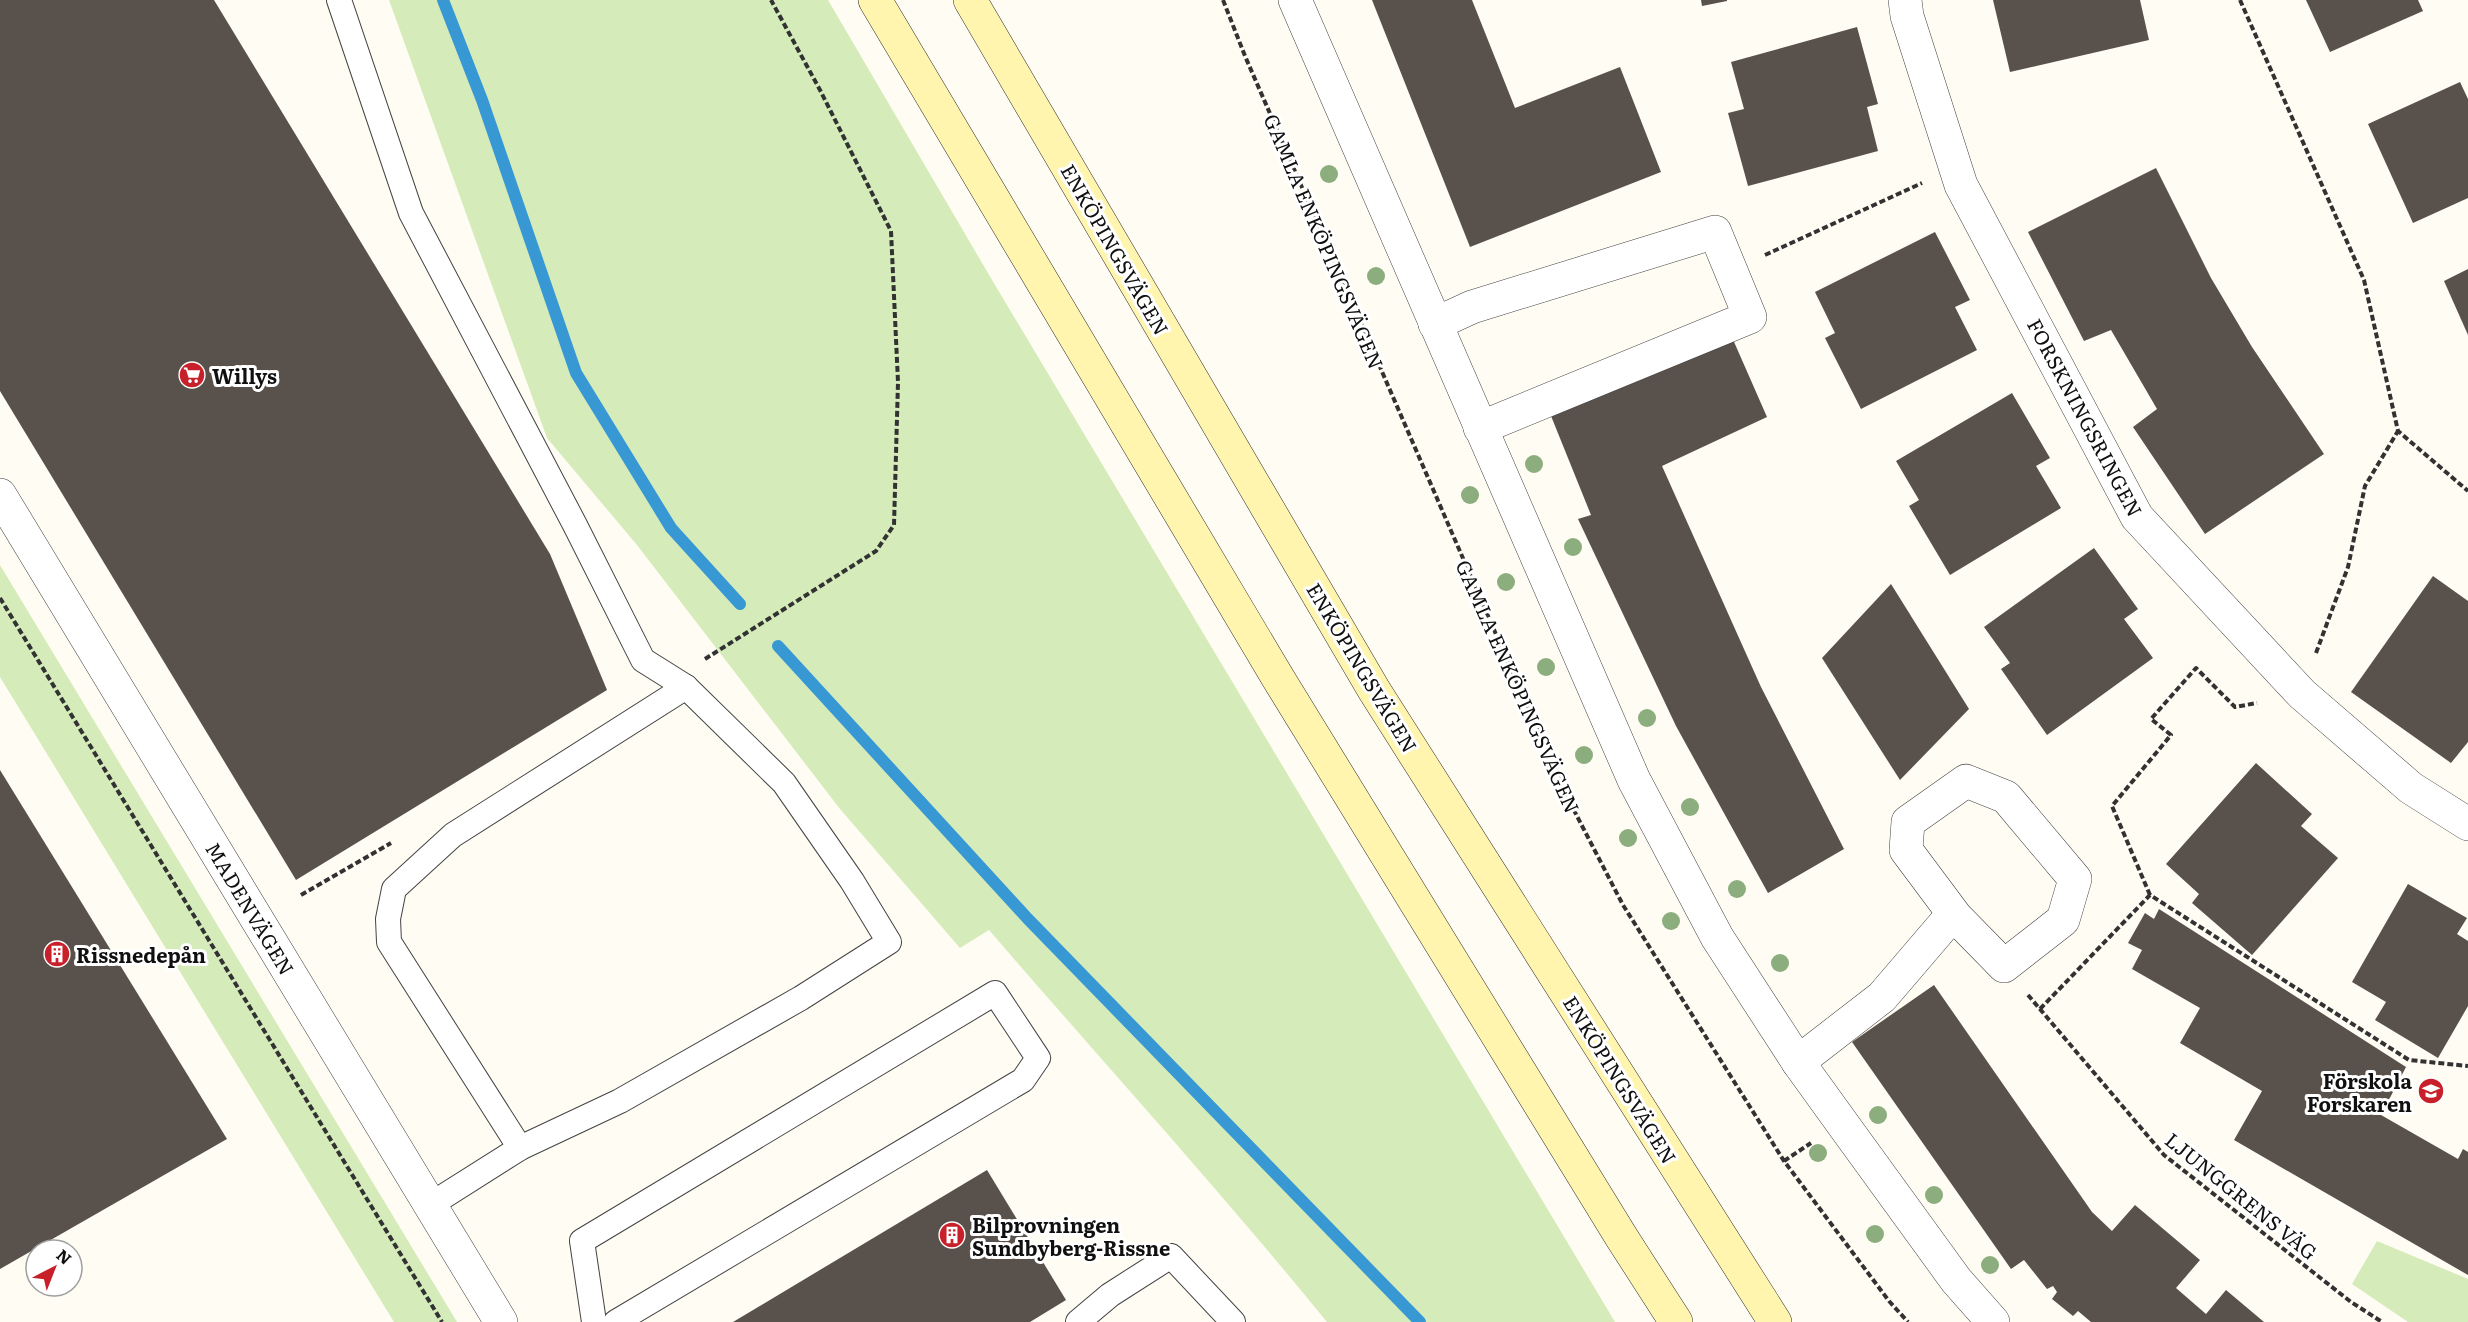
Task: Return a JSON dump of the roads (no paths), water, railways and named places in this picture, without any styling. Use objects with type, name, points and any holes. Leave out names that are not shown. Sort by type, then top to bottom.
[{"type":"main road","points":[[875,0],[1278,678],[1676,1322]]},
{"type":"main road","name":"ENKÖPINGSVÄGEN","points":[[970,0],[1374,690],[1775,1322]]},
{"type":"street","points":[[1295,0],[1634,780],[1717,937],[1798,1062],[1956,1280],[1993,1322]]},
{"type":"street","name":"FORSKNINGSRINGEN","points":[[1905,0],[1907,16],[1961,185],[2138,517],[2302,694],[2411,788],[2468,824]]},
{"type":"street","points":[[1435,324],[1472,307],[1715,232],[1750,317],[1480,428]]},
{"type":"street","name":"MADENVÄGEN","points":[[0,495],[501,1322]]},
{"type":"street","points":[[1966,782],[2006,797],[2075,879],[2063,920],[2004,966],[1953,914],[1906,850],[1908,822],[1966,782]]},
{"type":"street","points":[[1798,1062],[1882,997],[1953,914]]},
{"type":"lane","points":[[339,0],[411,213],[575,525],[643,660],[680,683],[784,783],[852,881],[889,942],[801,998],[620,1101],[520,1148],[430,1205]]},
{"type":"lane","points":[[520,1148],[389,942],[388,919],[394,889],[453,835],[680,683]]},
{"type":"lane","points":[[594,1322],[582,1241],[995,993],[1038,1058],[1023,1080],[616,1322]]},
{"type":"lane","points":[[1078,1322],[1110,1295],[1171,1256],[1233,1322]]},
{"type":"waterway","points":[[443,0],[482,100],[576,373],[671,528],[740,604]]},
{"type":"waterway","points":[[778,646],[1028,919],[1420,1322]]},
{"type":"place","name":"Willys","points":[[192,375]]},
{"type":"place","name":"Rissnedepån","points":[[57,954]]},
{"type":"place","name":"Förskola Forskaren","points":[[2431,1091]]},
{"type":"place","name":"Bilprovningen Sundbyberg-Rissne","points":[[952,1235]]}]
